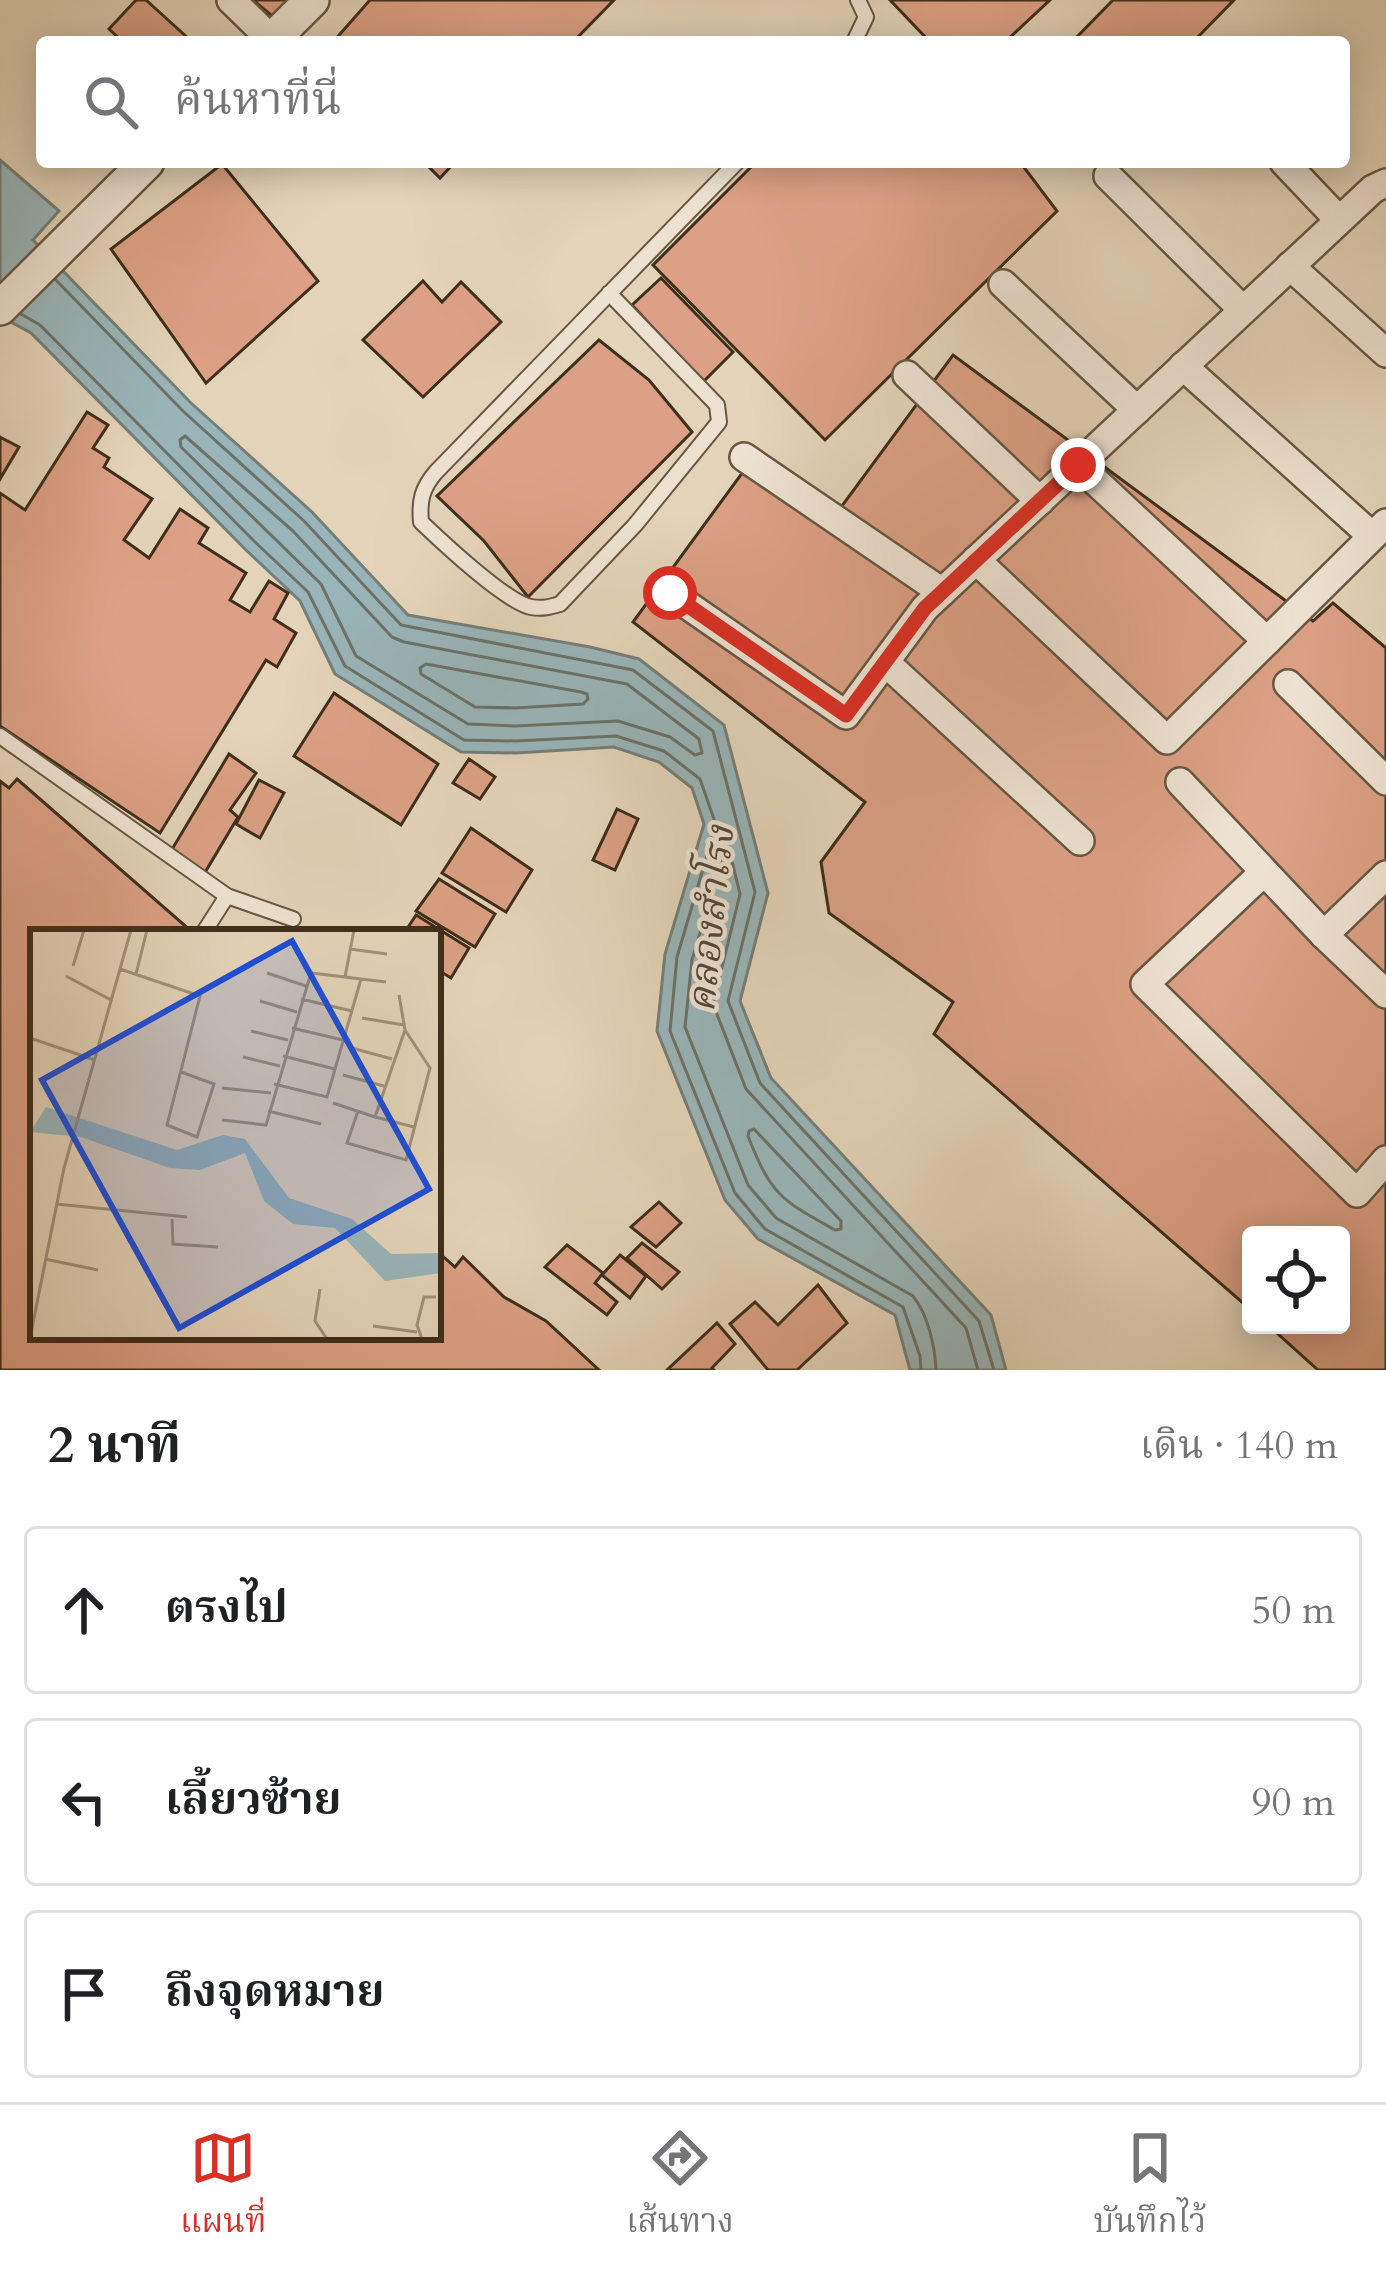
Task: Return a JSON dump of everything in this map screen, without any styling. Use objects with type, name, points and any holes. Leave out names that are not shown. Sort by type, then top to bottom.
[{"type":"street","points":[[231,0],[266,36]]},
{"type":"street","points":[[276,36],[312,0]]},
{"type":"street","points":[[0,308],[141,168]]},
{"type":"street","points":[[1290,168],[1339,220]]},
{"type":"street","points":[[1108,176],[1243,310]]},
{"type":"street","points":[[670,593],[846,715],[925,608],[1372,189],[1386,183]]},
{"type":"street","points":[[1290,266],[1386,353]]},
{"type":"street","points":[[1003,284],[1137,410]]},
{"type":"street","points":[[976,560],[1168,740],[1379,530],[1183,366]]},
{"type":"street","points":[[907,375],[1040,501]]},
{"type":"street","points":[[744,457],[942,592]]},
{"type":"street","points":[[1078,465],[1267,641]]},
{"type":"street","points":[[885,662],[1080,841]]},
{"type":"street","points":[[1288,684],[1386,781]]},
{"type":"street","points":[[1180,782],[1386,994]]},
{"type":"street","points":[[1264,872],[1145,984],[1357,1192],[1386,1160]]},
{"type":"street","points":[[1324,935],[1386,875]]},
{"type":"lane","points":[[857,36],[866,17],[858,0]]},
{"type":"lane","points":[[609,293],[717,405],[718,422],[635,524],[560,604],[545,609],[525,607],[461,559],[422,522],[425,484],[609,293],[731,168]]},
{"type":"lane","points":[[0,736],[227,896],[293,919]]},
{"type":"lane","points":[[206,929],[227,896]]},
{"type":"water","name":"คลองสำโรง","points":[[0,160],[59,211],[33,240],[191,403],[312,512],[408,615],[639,659],[724,725],[768,893],[740,1001],[771,1078],[991,1315],[1006,1370],[910,1370],[895,1315],[758,1239],[725,1200],[657,1031],[665,954],[704,824],[692,788],[659,762],[614,747],[461,752],[335,674],[300,601],[31,333],[0,316]]},
{"type":"building","points":[[136,0],[146,0],[186,36],[117,36],[109,29]]},
{"type":"building","points":[[253,0],[290,0],[272,16]]},
{"type":"building","points":[[370,0],[614,0],[579,36],[338,36]]},
{"type":"building","points":[[890,0],[1050,0],[1011,36],[924,36]]},
{"type":"building","points":[[1113,0],[1234,0],[1199,36],[1078,36]]},
{"type":"building","points":[[217,168],[225,168],[318,281],[206,383],[111,249]]},
{"type":"building","points":[[430,168],[449,168],[440,178]]},
{"type":"building","points":[[750,168],[1025,168],[1057,211],[825,440],[653,265]]},
{"type":"building","points":[[661,278],[733,352],[703,382],[632,305]]},
{"type":"building","points":[[423,281],[442,302],[461,282],[501,322],[423,397],[363,340]]},
{"type":"building","points":[[599,340],[649,380],[692,432],[528,597],[484,541],[437,496]]},
{"type":"building","points":[[953,355],[1313,621],[1333,603],[1386,648],[1386,1370],[1318,1370],[1278,1334],[1350,1334],[1350,1226],[1242,1226],[1242,1302],[934,1034],[953,1002],[829,913],[821,862],[865,802],[633,622],[748,465],[842,506]]},
{"type":"building","points":[[87,412],[108,425],[93,448],[109,458],[104,467],[152,499],[124,540],[149,558],[180,509],[208,528],[199,543],[246,573],[230,600],[250,612],[269,581],[288,593],[274,619],[296,633],[277,667],[266,660],[160,833],[0,726],[0,493],[25,510]]},
{"type":"building","points":[[0,437],[19,447],[0,479]]},
{"type":"building","points":[[334,693],[438,764],[401,825],[294,756]]},
{"type":"building","points":[[229,754],[256,773],[230,810],[238,817],[204,874],[171,851]]},
{"type":"building","points":[[469,759],[495,777],[480,799],[453,783]]},
{"type":"building","points":[[17,779],[189,929],[30,929],[30,1340],[441,1340],[441,1255],[455,1267],[463,1257],[504,1297],[546,1321],[599,1370],[0,1370],[0,781],[9,788]]},
{"type":"building","points":[[259,780],[284,793],[260,838],[236,824]]},
{"type":"building","points":[[617,809],[638,819],[615,870],[593,860]]},
{"type":"building","points":[[471,828],[532,870],[506,912],[442,873]]},
{"type":"building","points":[[439,879],[495,914],[475,947],[416,911]]},
{"type":"building","points":[[416,915],[438,929],[407,929]]},
{"type":"building","points":[[441,931],[469,948],[451,978],[441,972]]},
{"type":"building","points":[[659,1202],[681,1223],[656,1247],[631,1227]]},
{"type":"building","points":[[642,1243],[679,1272],[662,1289],[627,1258]]},
{"type":"building","points":[[567,1245],[603,1273],[595,1283],[617,1302],[607,1315],[545,1267]]},
{"type":"building","points":[[620,1255],[646,1276],[630,1298],[602,1275]]},
{"type":"building","points":[[818,1285],[847,1323],[797,1370],[768,1370],[730,1324],[755,1302],[778,1325]]},
{"type":"building","points":[[717,1323],[735,1344],[714,1370],[667,1370]]},
{"type":"route","points":[[670,593],[846,715],[925,608],[1078,465]]}]
